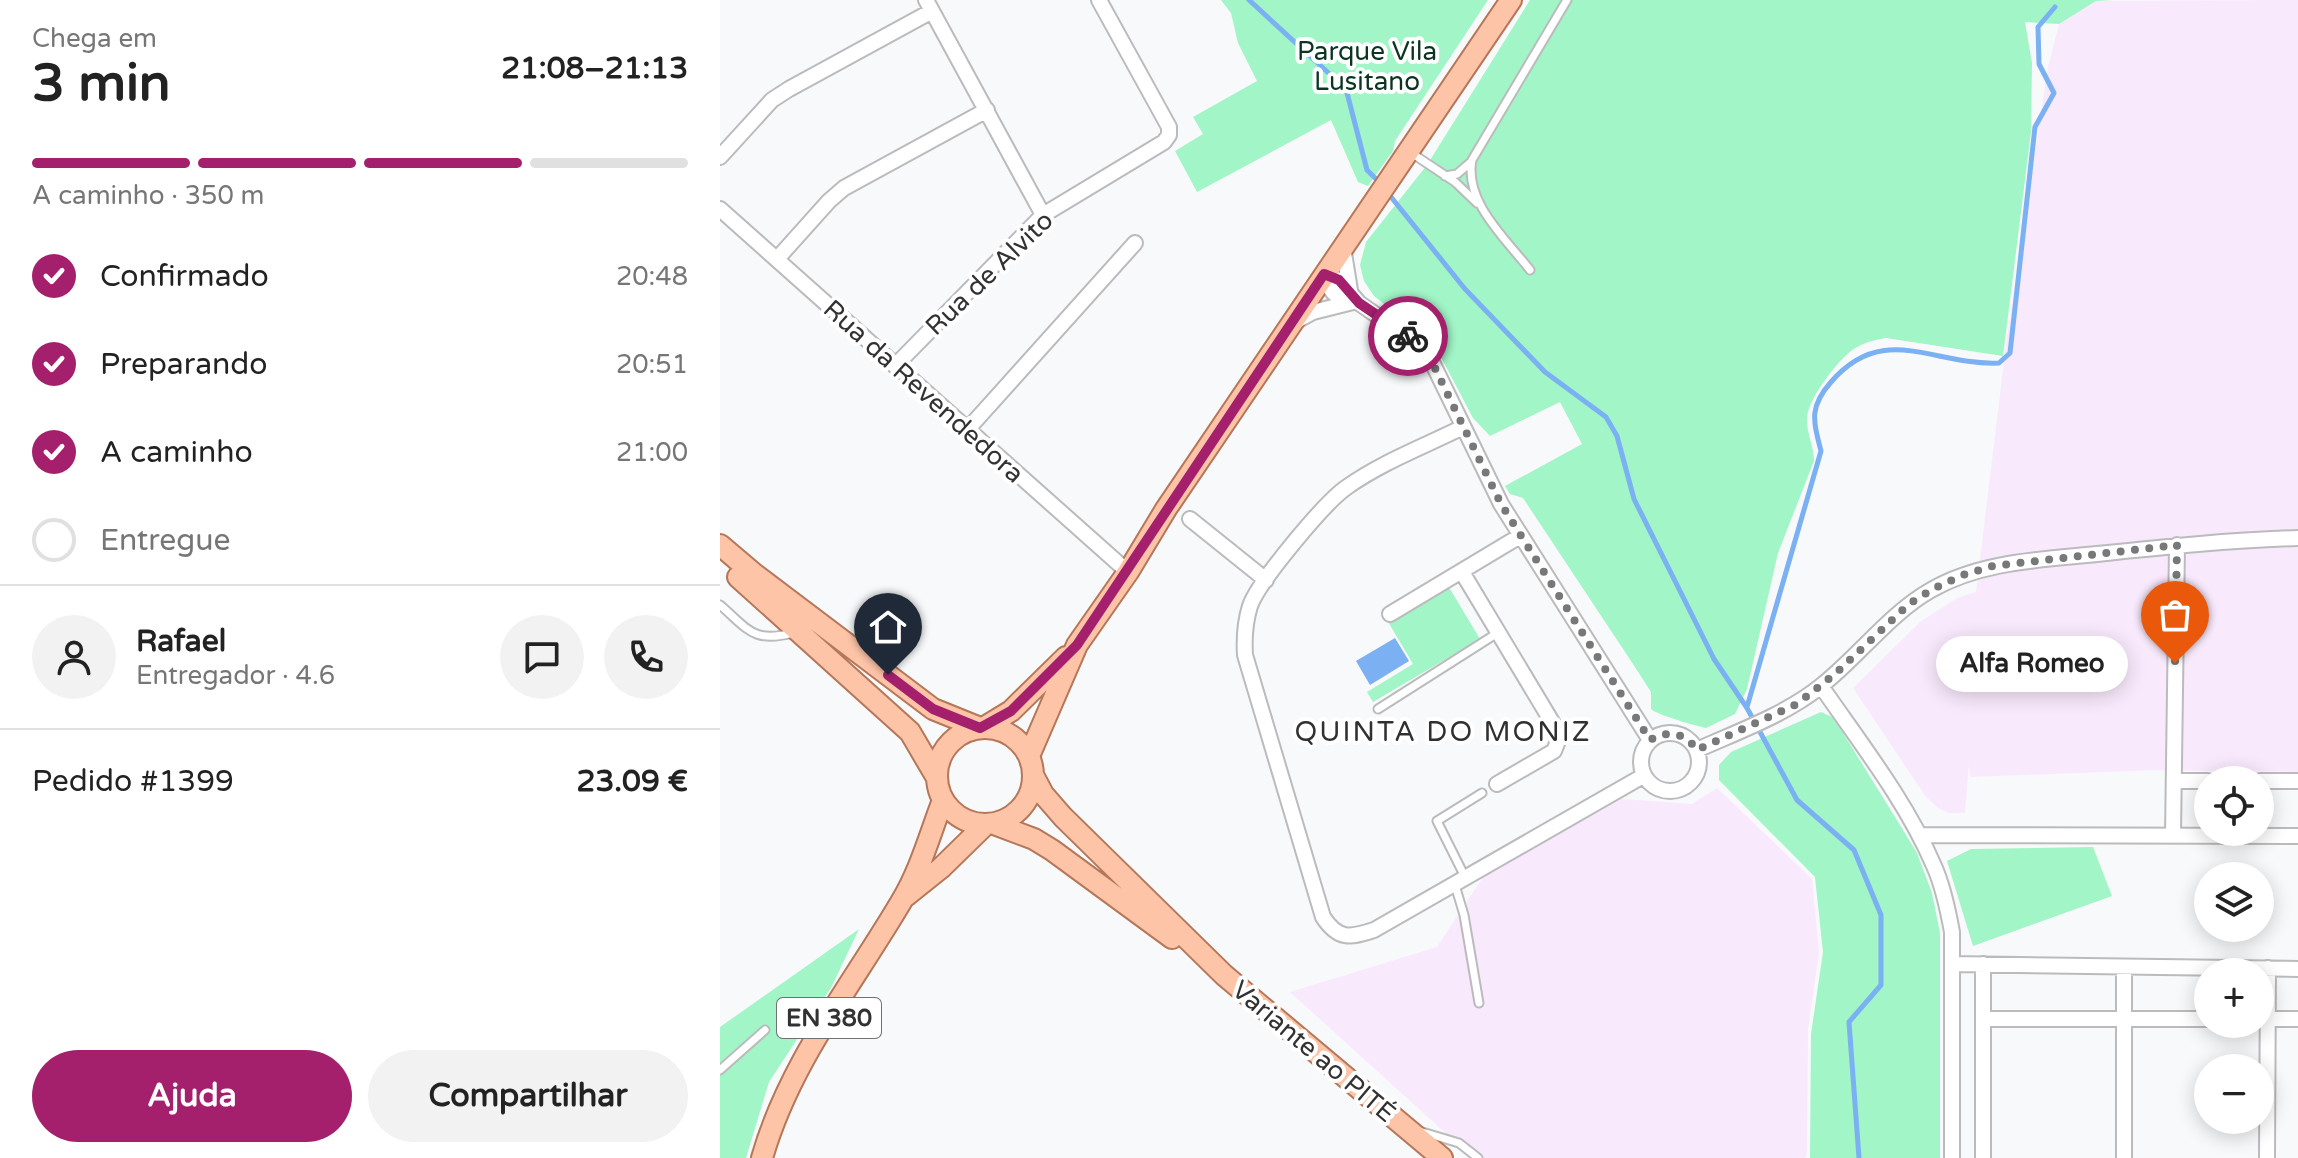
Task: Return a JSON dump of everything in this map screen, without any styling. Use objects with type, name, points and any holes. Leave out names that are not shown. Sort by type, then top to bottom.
[{"type":"main road","points":[[937,778],[938,764],[953,740],[1011,711],[1077,645],[1511,0]]},
{"type":"main road","points":[[720,545],[933,709],[981,728],[997,729],[1010,735],[1021,744],[1031,765]]},
{"type":"main road","points":[[720,561],[910,732],[937,778],[943,800],[961,818],[990,824],[1018,811],[1027,801],[1031,765],[1077,645]]},
{"type":"main road","name":"Variante ao PITÉ","points":[[1031,765],[1043,794],[1063,817],[1224,975]]},
{"type":"main road","name":"EN 380","points":[[769,1153],[781,1103],[799,1067],[903,899],[943,800]]},
{"type":"main road","name":"Variante ao PITÉ","points":[[990,824],[1034,839],[1052,850],[1224,975],[1442,1158]]},
{"type":"main road","name":"EN 380","points":[[903,899],[990,824]]},
{"type":"street","name":"Rua de Alvito","points":[[895,366],[1043,215],[1164,142],[1169,135],[1169,127],[1099,0]]},
{"type":"street","points":[[720,157],[766,106],[789,89],[929,6],[1043,215]]},
{"type":"street","points":[[777,259],[844,188],[987,110]]},
{"type":"street","name":"Rua da Revendedora","points":[[720,209],[1128,572]]},
{"type":"street","points":[[967,430],[1135,243]]},
{"type":"street","points":[[1343,247],[1354,298]]},
{"type":"street","points":[[1324,274],[1328,289],[1339,299],[1354,298],[1419,345],[1432,362],[1495,493],[1650,740]]},
{"type":"street","points":[[1291,324],[1313,312],[1354,298]]},
{"type":"street","points":[[1463,427],[1344,489],[1282,557],[1250,606],[1244,639],[1245,655],[1323,917],[1338,934],[1360,935],[1374,930],[1643,776]]},
{"type":"street","points":[[1190,519],[1266,580]]},
{"type":"street","points":[[1390,614],[1520,536]]},
{"type":"street","points":[[1697,750],[1777,714],[1821,686],[1909,604],[1963,575],[1993,566],[2177,545],[2298,538]]},
{"type":"street","points":[[2173,836],[2177,545]]},
{"type":"street","points":[[1462,572],[1554,722],[1558,741],[1554,751],[1497,784]]},
{"type":"street","points":[[1821,686],[1914,823],[1936,868],[1946,903],[1952,932],[1953,964],[1952,1158]]},
{"type":"street","points":[[1660,734],[1681,735],[1691,741],[1697,750],[1697,774],[1690,784],[1678,791],[1665,792],[1652,786],[1643,776],[1640,761],[1645,746],[1660,734]]},
{"type":"street","points":[[2174,781],[2194,781]]},
{"type":"street","points":[[2274,781],[2298,781]]},
{"type":"street","points":[[1919,835],[2298,836]]},
{"type":"street","points":[[1953,964],[2194,967]]},
{"type":"street","points":[[1983,964],[1983,1158]]},
{"type":"street","points":[[2124,967],[2124,1158]]},
{"type":"street","points":[[2274,968],[2298,969]]},
{"type":"street","points":[[1983,1019],[2194,1019]]},
{"type":"street","points":[[2274,1019],[2298,1019]]},
{"type":"street","points":[[2264,1038],[2267,1158]]},
{"type":"lane","points":[[1445,176],[1457,174],[1472,160],[1567,0]]},
{"type":"lane","points":[[1409,151],[1484,209]]},
{"type":"lane","points":[[1472,160],[1470,184],[1484,209],[1530,270]]},
{"type":"lane","points":[[720,605],[756,636],[772,638],[799,631]]},
{"type":"lane","points":[[1378,709],[1499,632]]},
{"type":"lane","points":[[1479,1003],[1460,882],[1437,821],[1482,793]]},
{"type":"lane","points":[[720,1070],[765,1030]]},
{"type":"lane","points":[[1404,1126],[1459,1143],[1478,1158]]},
{"type":"shaded area","points":[[2298,0],[2298,772],[2274,772],[2274,766],[2194,766],[2194,771],[1970,777],[1969,763],[1965,813],[1949,813],[1926,797],[1853,688],[1920,622],[1957,598],[1976,592],[2006,345],[2048,67],[2059,24],[2096,1]]},
{"type":"shaded area","points":[[1717,788],[1812,879],[1819,953],[1808,1029],[1805,1158],[1473,1158],[1290,992],[1437,947],[1483,877],[1622,799],[1692,804]]},
{"type":"green space","name":"Parque Vila Lusitano","points":[[1221,0],[1488,0],[1368,186],[1358,182],[1331,120],[1197,192],[1175,151],[1203,134],[1193,117],[1257,81],[1238,43],[1231,13]]},
{"type":"green space","points":[[1530,0],[2113,0],[2096,1],[2059,24],[2025,22],[2032,63],[2031,132],[2003,356],[1886,338],[1855,348],[1831,372],[1809,410],[1807,423],[1814,461],[1778,553],[1747,689],[1735,714],[1706,728],[1651,709],[1651,692],[1635,667],[1523,498],[1510,494],[1505,486],[1582,444],[1560,402],[1490,436],[1473,418],[1433,342],[1374,296],[1364,281],[1360,265],[1366,242],[1427,165]]},
{"type":"green space","points":[[1447,584],[1480,639],[1373,702],[1367,692],[1413,664],[1387,620]]},
{"type":"green space","points":[[1821,712],[1832,717],[1900,825],[1917,853],[1932,893],[1940,933],[1940,1158],[1810,1158],[1811,1034],[1823,952],[1815,877],[1719,780],[1719,765],[1731,752]]},
{"type":"green space","points":[[2093,847],[2112,896],[1973,946],[1947,861],[1971,849]]},
{"type":"green space","points":[[859,929],[832,986],[769,1082],[746,1158],[720,1158],[720,1027]]},
{"type":"water","points":[[1395,638],[1409,661],[1370,685],[1356,661]]},
{"type":"waterway","points":[[1249,0],[1346,89],[1367,170],[1381,184]]},
{"type":"waterway","points":[[1747,707],[1821,451],[1815,414],[1824,391],[1851,364],[1870,354],[1890,350],[1910,351],[1999,363],[2010,353],[2035,127],[2054,93],[2039,64],[2038,27],[2055,7]]},
{"type":"waterway","points":[[1387,192],[1465,289],[1545,372],[1606,417],[1617,436],[1634,499],[1714,659],[1747,708],[1797,800],[1854,850],[1881,915],[1881,985],[1849,1022],[1859,1158]]},
{"type":"way so far","points":[[1408,336],[1432,362],[1501,504],[1650,740],[1660,734],[1681,735],[1691,741],[1697,750],[1797,704],[1821,686],[1909,604],[1963,575],[1993,566],[2177,545],[2175,663]]},
{"type":"place","name":"Alfa Romeo","points":[[2175,663]]},
{"type":"district","name":"QUINTA DO MONIZ","points":[[1443,731]]},
{"type":"route","points":[[888,675],[933,709],[980,728],[1011,711],[1077,645],[1324,274],[1339,280],[1359,303],[1408,336]]}]
